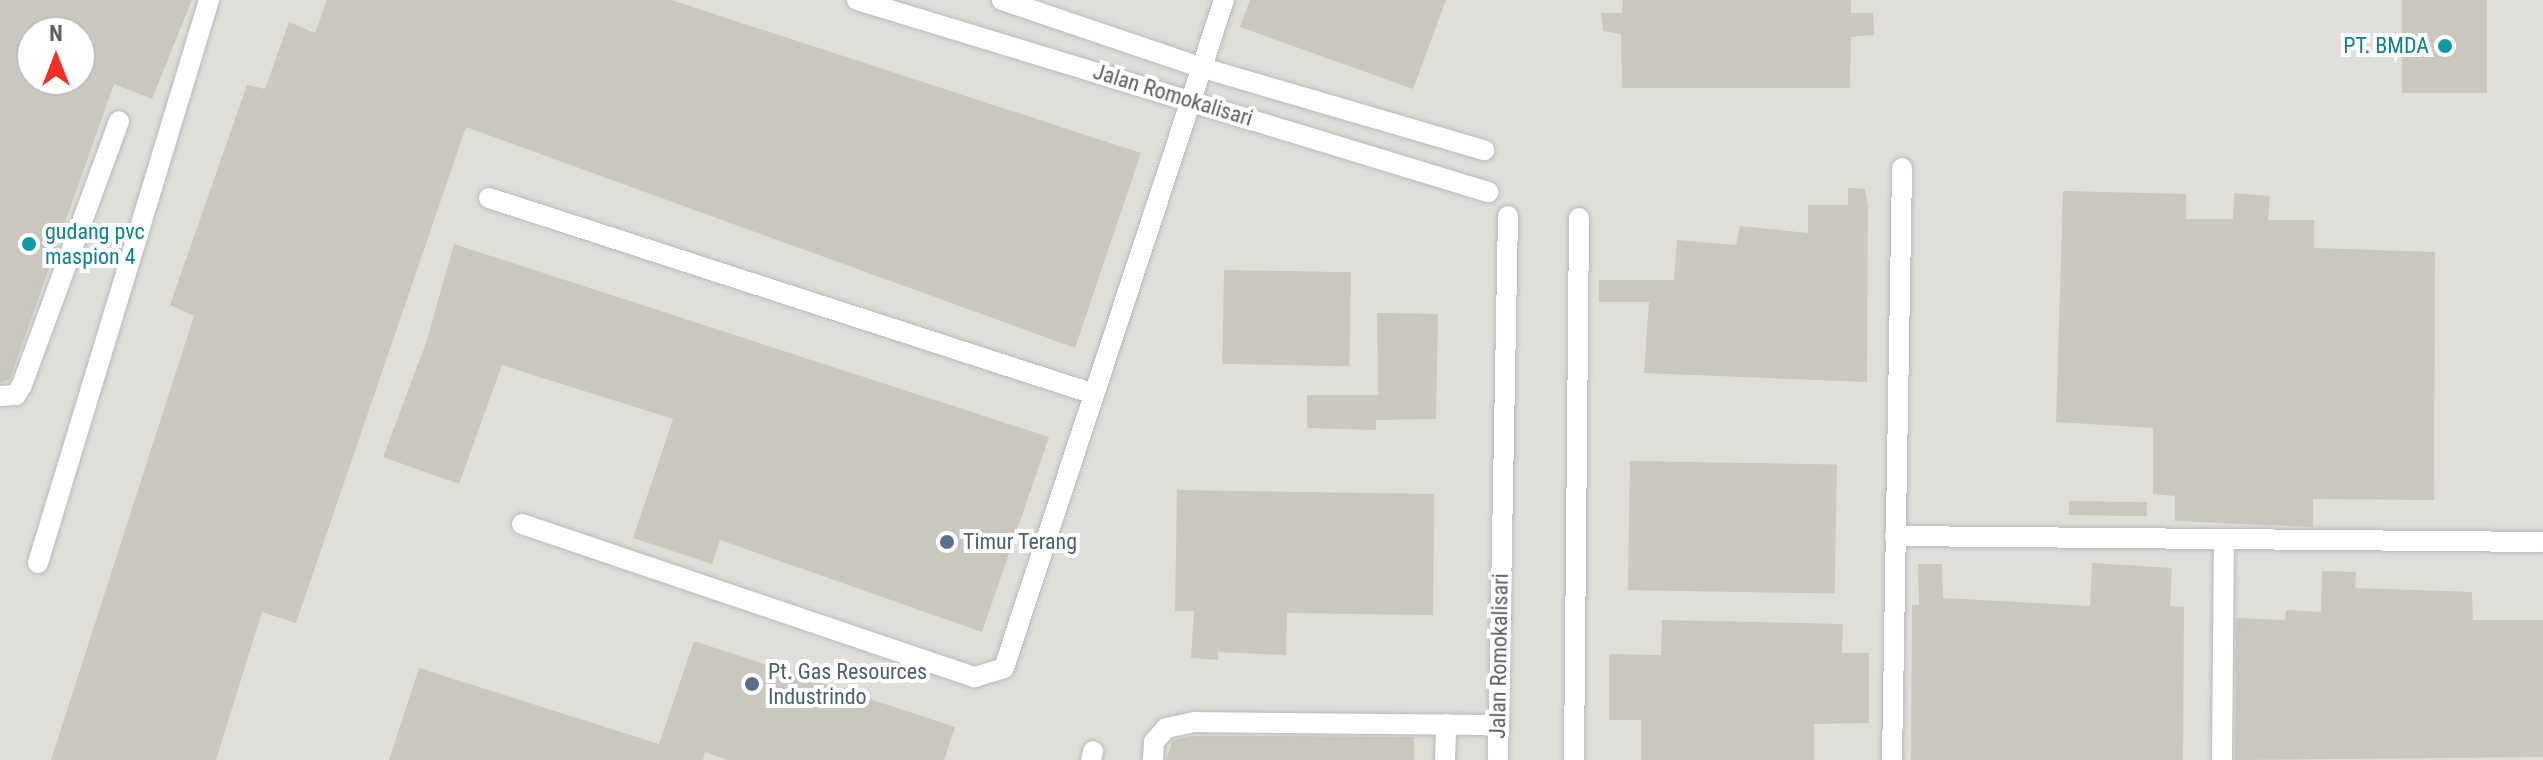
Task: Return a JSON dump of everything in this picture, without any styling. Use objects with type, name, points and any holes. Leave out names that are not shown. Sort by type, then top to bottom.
[{"type":"lane","points":[[38,563],[209,0]]},
{"type":"lane","name":"Jalan Romokalisari","points":[[857,0],[904,7],[1192,101],[1488,192]]},
{"type":"lane","name":"Jalan Romokalisari","points":[[1002,0],[1203,68],[1484,150]]},
{"type":"lane","points":[[522,524],[975,677],[1004,668],[1091,393],[1224,0]]},
{"type":"lane","points":[[0,396],[16,395],[22,385],[119,121]]},
{"type":"lane","points":[[1892,760],[1902,168]]},
{"type":"lane","points":[[489,198],[1091,393]]},
{"type":"lane","name":"Jalan Romokalisari","points":[[1498,760],[1508,216]]},
{"type":"lane","points":[[1574,760],[1579,218]]},
{"type":"lane","points":[[1895,536],[2543,542]]},
{"type":"lane","points":[[2222,760],[2224,539]]},
{"type":"lane","points":[[1153,760],[1154,742],[1166,728],[1195,722],[1498,725]]},
{"type":"lane","points":[[1445,760],[1446,724]]},
{"type":"shaded area","points":[[0,0],[2543,0],[2543,760],[0,760]]},
{"type":"building","name":"gudang pvc maspion 4","points":[[0,0],[192,0],[152,99],[114,84],[10,379],[0,383]]},
{"type":"building","points":[[327,0],[671,0],[1141,153],[1075,348],[466,127],[296,623],[262,612],[216,760],[51,760],[194,316],[170,305],[247,85],[265,89],[289,22],[315,33]]},
{"type":"building","points":[[1250,0],[1446,0],[1413,89],[1240,27]]},
{"type":"building","points":[[1623,0],[1851,0],[1851,13],[1873,13],[1874,35],[1851,37],[1850,88],[1622,88],[1621,34],[1603,31],[1601,13],[1622,13]]},
{"type":"building","name":"PT. BMDA","points":[[2402,0],[2487,0],[2487,93],[2402,93]]},
{"type":"building","points":[[1848,188],[1865,189],[1868,206],[1867,382],[1644,373],[1649,302],[1599,302],[1599,280],[1674,280],[1677,240],[1736,245],[1740,226],[1808,233],[1808,205],[1848,205]]},
{"type":"building","points":[[2063,191],[2186,194],[2186,219],[2233,219],[2234,193],[2270,196],[2268,220],[2314,220],[2314,248],[2435,252],[2434,500],[2313,499],[2313,527],[2175,521],[2175,496],[2153,494],[2153,428],[2056,422]]},
{"type":"building","points":[[454,244],[1049,437],[982,632],[720,540],[712,564],[633,538],[673,419],[502,365],[459,484],[383,457],[426,343]]},
{"type":"building","points":[[1224,270],[1351,272],[1349,366],[1222,364]]},
{"type":"building","points":[[1377,313],[1438,314],[1436,419],[1376,420],[1376,430],[1307,428],[1307,395],[1378,395]]},
{"type":"building","points":[[1630,461],[1837,465],[1835,594],[1628,590]]},
{"type":"building","points":[[1177,490],[1434,494],[1433,615],[1287,613],[1286,655],[1218,652],[1218,660],[1191,658],[1194,611],[1175,611]]},
{"type":"building","points":[[2069,501],[2147,502],[2147,516],[2069,515]]},
{"type":"building","points":[[2092,563],[2172,568],[2170,606],[2184,607],[2183,760],[1911,760],[1912,605],[1919,605],[1918,564],[1942,564],[1943,598],[2090,606]]},
{"type":"building","points":[[2322,571],[2356,572],[2355,588],[2472,592],[2473,620],[2543,620],[2543,757],[2235,760],[2236,618],[2285,620],[2286,610],[2321,612]]},
{"type":"building","points":[[1662,620],[1843,624],[1842,653],[1869,653],[1869,723],[1814,724],[1814,760],[1641,760],[1641,720],[1609,720],[1609,654],[1661,655]]},
{"type":"building","points":[[694,641],[955,727],[944,760],[728,760],[705,752],[703,760],[389,760],[419,668],[659,744]]},
{"type":"building","points":[[1192,736],[1414,737],[1414,760],[1166,760],[1173,740]]},
{"type":"place","name":"PT. BMDA","points":[[2445,46]]},
{"type":"place","name":"gudang pvc maspion 4","points":[[29,244]]},
{"type":"place","name":"Timur Terang","points":[[947,542]]},
{"type":"place","name":"Pt. Gas Resources Industrindo","points":[[752,684]]}]
